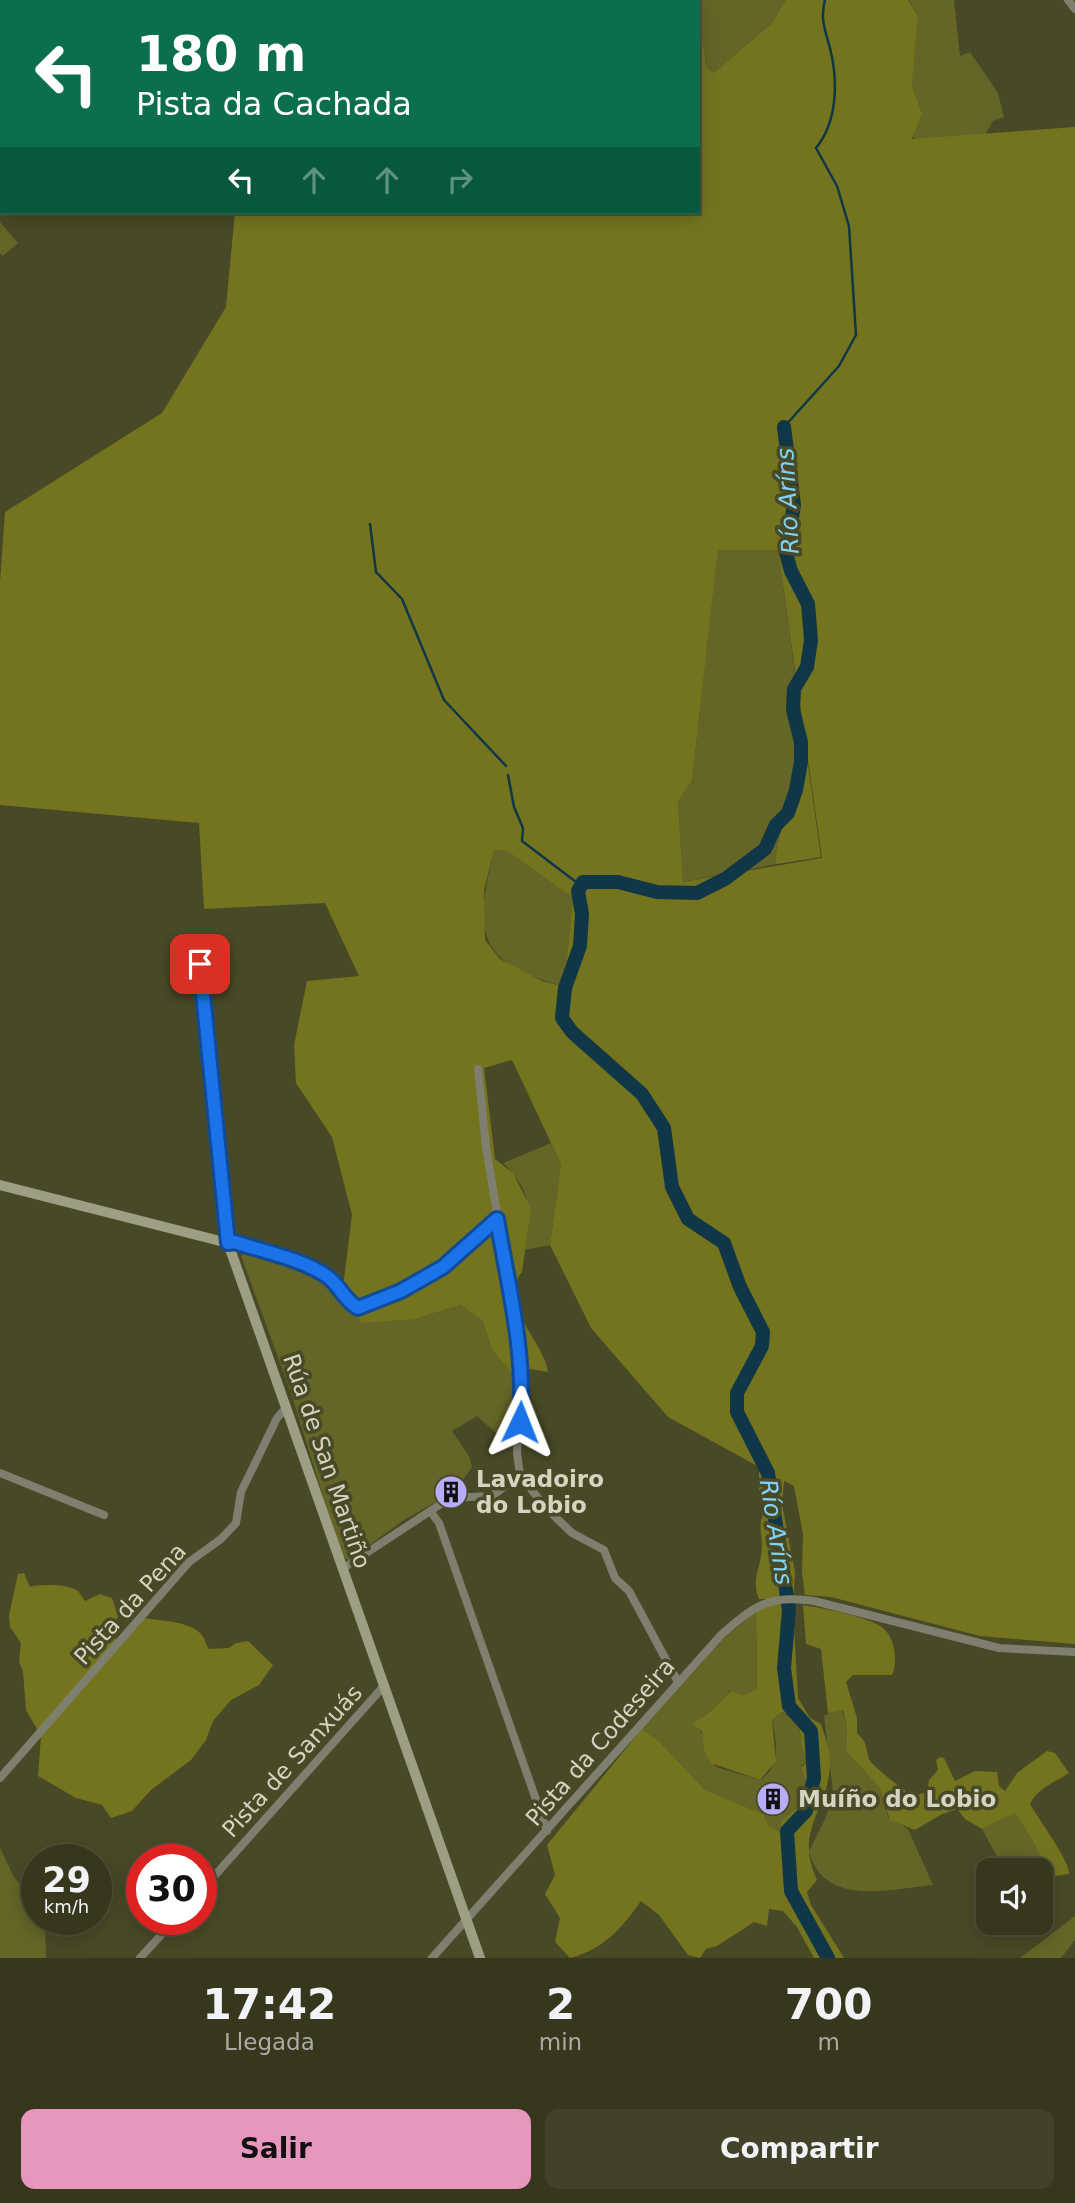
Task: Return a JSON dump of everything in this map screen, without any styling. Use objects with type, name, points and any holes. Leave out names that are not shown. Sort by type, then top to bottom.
[{"type":"street","points":[[1068,0],[1075,9]]},
{"type":"street","name":"Rúa de San Martiño","points":[[200,964],[228,1243],[480,1958]]},
{"type":"street","points":[[478,1069],[486,1147],[516,1327],[521,1382],[517,1453],[520,1475],[545,1507],[572,1533],[604,1549],[615,1578],[629,1591],[678,1682]]},
{"type":"street","points":[[0,1185],[228,1243],[235,1242],[317,1270],[331,1279],[347,1302],[358,1308],[401,1291],[443,1267],[497,1219]]},
{"type":"street","name":"Pista da Pena","points":[[0,1778],[190,1562],[236,1524],[241,1492],[277,1418],[286,1408]]},
{"type":"street","points":[[0,1473],[104,1515]]},
{"type":"street","points":[[342,1569],[457,1495],[492,1496],[520,1475]]},
{"type":"street","points":[[431,1512],[439,1524],[547,1831]]},
{"type":"street","name":"Pista da Codeseira","points":[[432,1958],[721,1635],[749,1610],[772,1599],[794,1597],[999,1648],[1075,1651]]},
{"type":"street","name":"Pista de Sanxuás","points":[[217,1873],[383,1687]]},
{"type":"street","points":[[140,1958],[161,1935]]},
{"type":"shaded area","points":[[700,0],[786,0],[771,24],[714,73],[706,67]]},
{"type":"shaded area","points":[[786,0],[908,0],[918,16],[912,86],[922,113],[912,139],[1075,127],[1075,1644],[980,1636],[831,1597],[805,1595],[802,1572],[803,1534],[794,1486],[784,1481],[782,1504],[795,1572],[793,1608],[798,1698],[810,1718],[821,1724],[830,1761],[828,1783],[810,1834],[811,1862],[817,1880],[807,1892],[811,1905],[844,1958],[814,1958],[797,1927],[783,1911],[769,1909],[767,1926],[754,1922],[717,1946],[706,1949],[700,1958],[688,1955],[659,1915],[641,1901],[611,1937],[593,1949],[570,1958],[555,1942],[560,1918],[545,1894],[555,1875],[547,1845],[642,1729],[660,1742],[705,1790],[763,1814],[769,1827],[781,1833],[782,1820],[800,1806],[802,1793],[808,1784],[801,1768],[810,1759],[804,1753],[799,1728],[794,1719],[782,1712],[772,1720],[776,1761],[760,1780],[711,1763],[704,1750],[702,1731],[694,1725],[696,1720],[710,1712],[731,1691],[744,1695],[757,1689],[756,1611],[768,1603],[765,1599],[759,1599],[756,1582],[762,1548],[762,1517],[770,1502],[759,1490],[759,1467],[668,1417],[591,1328],[550,1245],[561,1164],[512,1060],[484,1068],[495,1159],[513,1173],[531,1208],[522,1272],[515,1284],[515,1297],[518,1310],[545,1360],[548,1372],[530,1369],[516,1378],[492,1350],[483,1321],[461,1305],[414,1319],[361,1323],[343,1287],[352,1215],[332,1137],[296,1083],[294,1045],[307,981],[359,976],[325,903],[204,909],[199,823],[0,805],[0,582],[5,512],[162,413],[226,307],[235,214],[700,214],[700,19],[706,67],[714,73],[771,24]],"holes":[[[718,550],[778,550],[822,858],[683,882],[678,801],[692,781]],[[494,850],[507,851],[573,898],[565,976],[561,986],[542,981],[500,959],[485,940],[484,890]]]},
{"type":"shaded area","points":[[909,0],[954,0],[960,56],[970,52],[998,93],[1004,117],[993,121],[977,149],[920,153],[912,132],[922,113],[912,86],[918,16]]},
{"type":"shaded area","points":[[0,222],[18,243],[3,256],[0,253]]},
{"type":"shaded area","points":[[718,549],[778,550],[802,722],[775,860],[777,864],[683,882],[678,801],[692,781]]},
{"type":"shaded area","points":[[802,722],[821,857],[777,864],[775,860]]},
{"type":"shaded area","points":[[494,850],[507,851],[573,898],[565,976],[561,986],[511,965],[497,953],[488,939],[484,922],[484,901]]},
{"type":"shaded area","points":[[551,1143],[561,1164],[550,1245],[525,1250],[528,1203],[520,1183],[503,1163]]},
{"type":"shaded area","points":[[247,1252],[326,1282],[344,1305],[355,1310],[414,1319],[461,1305],[483,1321],[492,1350],[516,1378],[512,1437],[495,1432],[477,1416],[452,1431],[470,1458],[472,1467],[455,1491],[404,1520],[349,1560],[342,1557],[292,1396],[241,1256]]},
{"type":"shaded area","points":[[24,1573],[30,1587],[68,1587],[78,1591],[85,1601],[100,1594],[112,1598],[118,1616],[110,1632],[116,1639],[125,1638],[145,1618],[174,1622],[196,1630],[209,1649],[229,1648],[236,1643],[248,1641],[273,1665],[259,1685],[231,1700],[213,1721],[206,1740],[191,1760],[151,1790],[132,1811],[111,1818],[102,1805],[76,1798],[38,1776],[41,1736],[26,1710],[23,1671],[19,1662],[21,1643],[10,1627],[9,1615],[18,1574]]},
{"type":"shaded area","points":[[803,1605],[868,1620],[887,1632],[895,1657],[892,1675],[853,1675],[846,1682],[857,1718],[857,1733],[864,1742],[869,1759],[882,1773],[913,1796],[927,1792],[929,1780],[938,1770],[936,1760],[940,1757],[944,1758],[955,1781],[975,1771],[997,1772],[999,1786],[1005,1791],[1017,1773],[1047,1751],[1055,1753],[1069,1773],[1042,1790],[1030,1804],[1060,1851],[1069,1874],[1056,1876],[1053,1872],[1053,1858],[1042,1858],[1015,1813],[982,1829],[965,1819],[957,1809],[942,1814],[915,1830],[890,1820],[879,1787],[846,1751],[847,1726],[843,1710],[828,1713],[821,1649],[806,1644]]},
{"type":"shaded area","points":[[756,1611],[757,1689],[744,1695],[730,1691],[710,1712],[696,1720],[716,1767],[760,1780],[767,1775],[776,1753],[772,1720],[782,1712],[798,1723],[803,1750],[810,1760],[802,1765],[808,1784],[802,1792],[799,1809],[783,1819],[781,1834],[768,1827],[763,1814],[705,1790],[660,1742],[642,1729],[723,1639]]},
{"type":"shaded area","points":[[838,1709],[842,1710],[847,1726],[846,1751],[879,1787],[888,1817],[908,1829],[933,1885],[860,1891],[843,1888],[828,1881],[817,1869],[809,1851],[826,1817],[833,1791],[824,1716]]},
{"type":"shaded area","points":[[1015,1813],[1036,1844],[1042,1858],[998,1858],[982,1829]]},
{"type":"shaded area","points":[[0,1848],[21,1886],[21,1935],[45,1935],[46,1958],[0,1958]]},
{"type":"shaded area","points":[[1075,1916],[1075,1940],[1061,1958],[1020,1958],[1053,1935]]},
{"type":"waterway","points":[[784,427],[839,366],[856,335],[849,226],[837,186],[816,148],[829,125],[835,87],[833,60],[823,18],[825,0]]},
{"type":"waterway","name":"Río Aríns","points":[[784,427],[794,505],[786,553],[791,571],[808,604],[811,640],[807,667],[794,689],[793,710],[801,742],[801,762],[788,813],[776,825],[765,849],[725,879],[697,893],[657,892],[618,882],[583,882],[578,891],[582,914],[580,946],[565,988],[562,1018],[572,1032],[642,1094],[664,1128],[672,1187],[688,1219],[724,1243],[740,1287],[763,1332],[762,1346],[737,1393],[737,1412],[768,1473],[789,1610],[784,1668],[789,1706],[811,1731],[814,1778],[806,1811],[787,1831],[791,1891],[828,1958]]},
{"type":"waterway","points":[[370,524],[376,572],[402,599],[444,700],[506,766]]},
{"type":"waterway","points":[[508,775],[514,807],[523,828],[522,841],[580,885]]},
{"type":"place","name":"Lavadoiro do Lobio","points":[[451,1492]]},
{"type":"place","name":"Muíño do Lobio","points":[[773,1799]]},
{"type":"route","points":[[200,964],[228,1243],[235,1242],[317,1270],[331,1279],[347,1302],[358,1308],[401,1291],[443,1267],[497,1219],[516,1327],[522,1405],[520,1422]]}]
